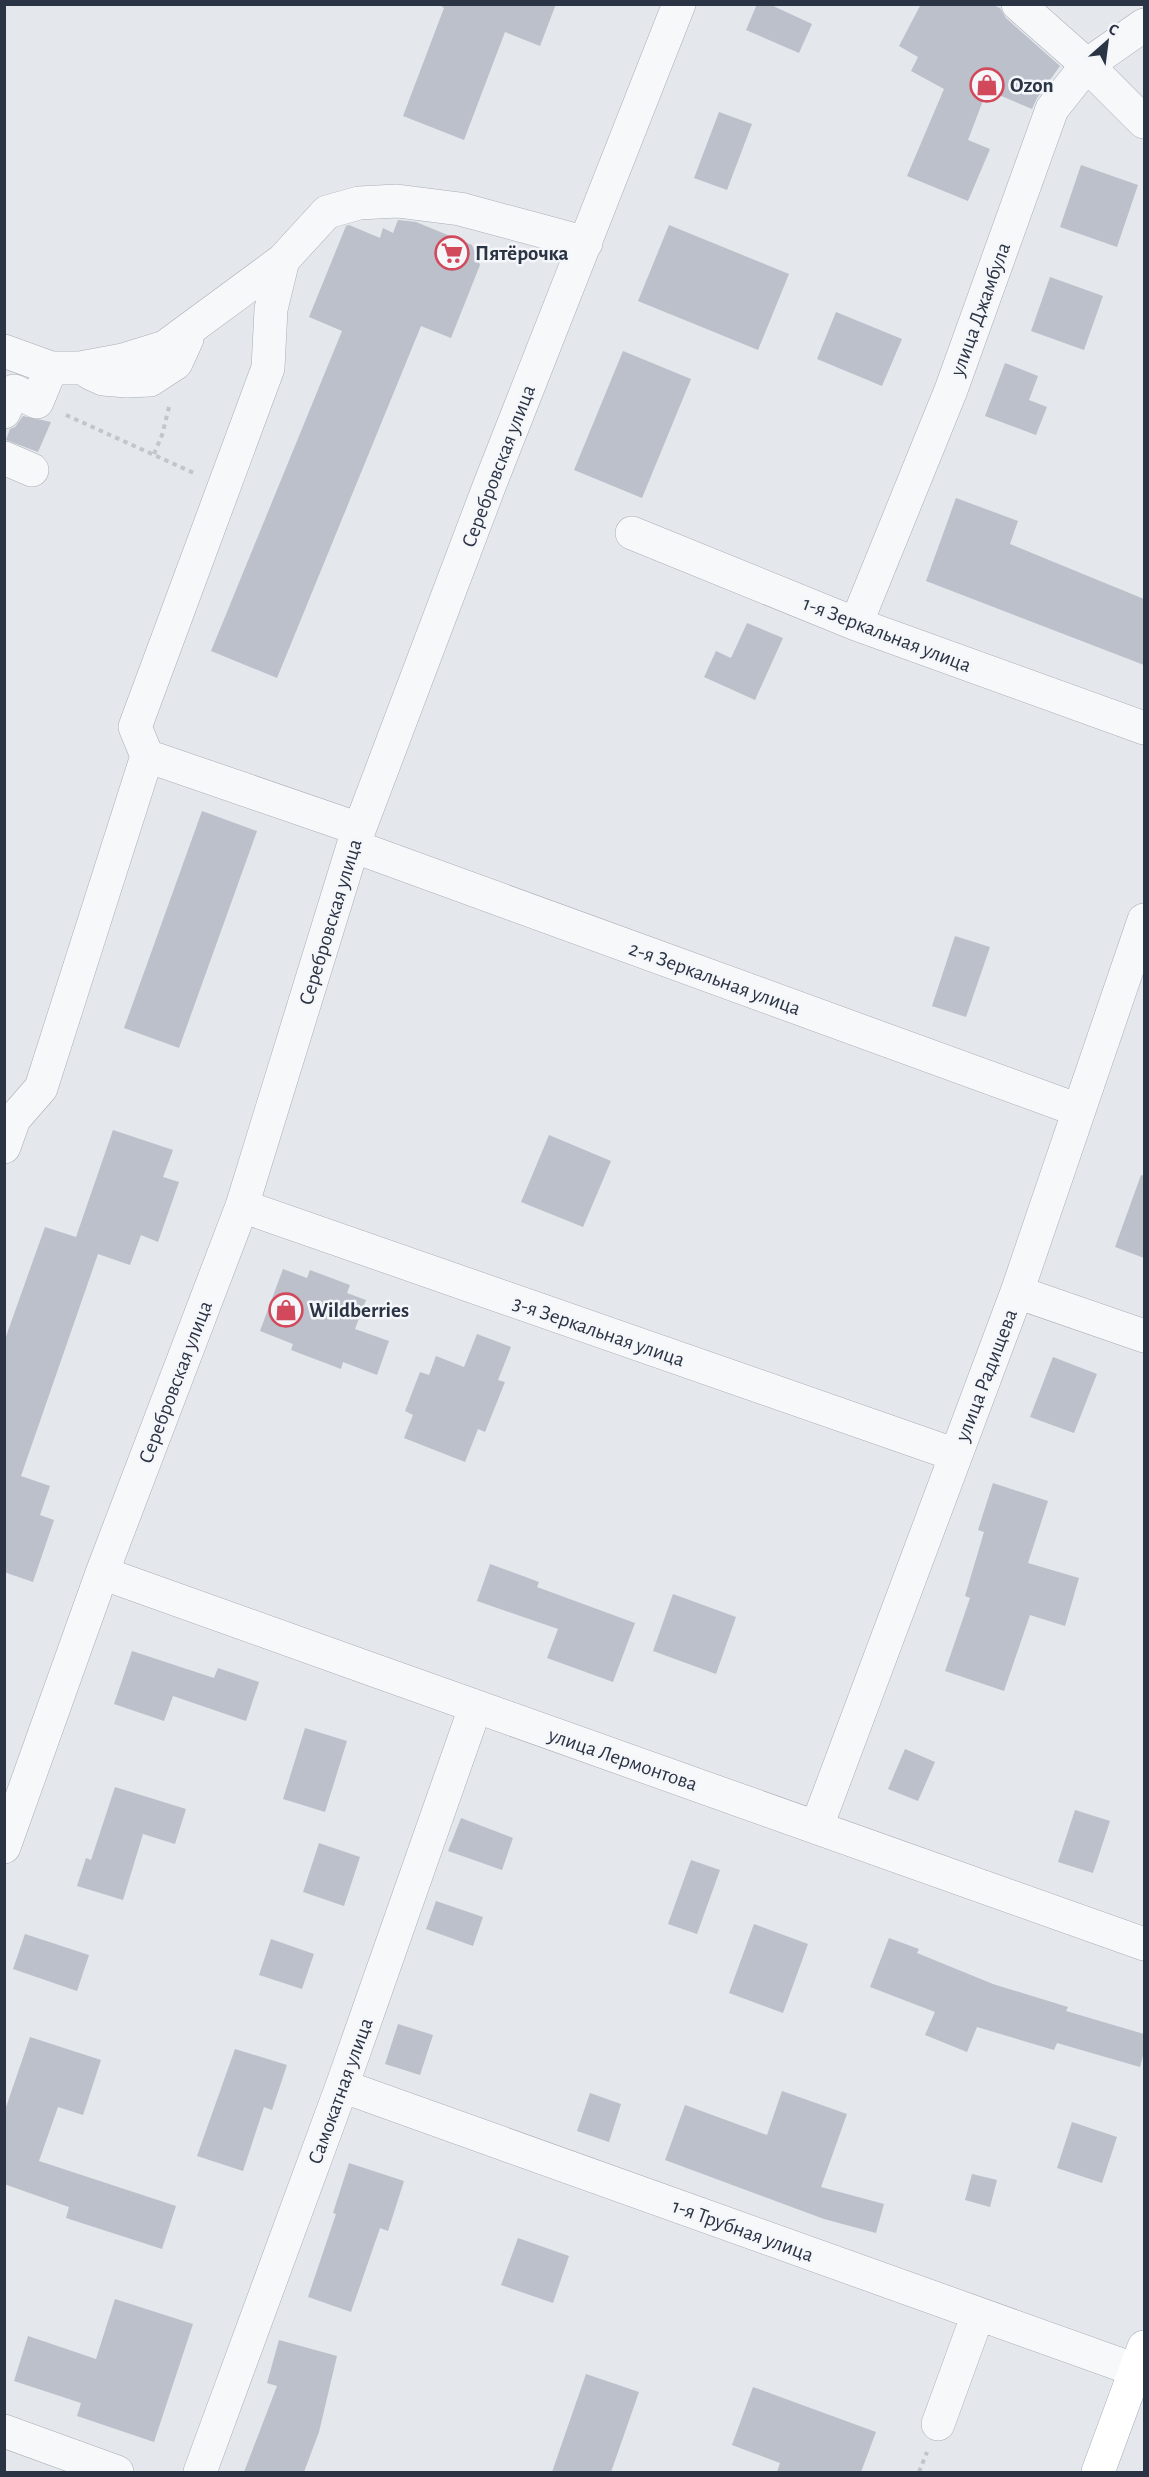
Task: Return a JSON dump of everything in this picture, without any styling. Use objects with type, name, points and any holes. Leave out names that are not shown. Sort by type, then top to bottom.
[{"type":"main road","points":[[1098,2472],[1142,2363]]},
{"type":"street","name":"Серебровская улица","points":[[4,1847],[102,1573],[242,1206],[356,838],[490,484],[679,4]]},
{"type":"street","points":[[1018,4],[1087,65],[1144,122]]},
{"type":"street","name":"улица Джамбула","points":[[856,624],[951,390],[1052,109],[1087,65],[1144,25]]},
{"type":"street","points":[[4,351],[65,368],[123,360],[165,347],[283,260],[327,212],[359,202],[398,201],[460,209],[586,243]]},
{"type":"street","points":[[4,1147],[14,1119],[41,1088],[147,756],[135,727],[268,368],[271,309],[283,260]]},
{"type":"street","points":[[4,412],[14,391],[37,402],[65,368]]},
{"type":"street","name":"1-я Зеркальная улица","points":[[632,533],[856,624],[1144,728]]},
{"type":"street","name":"2-я Зеркальная улица","points":[[147,756],[356,838],[1078,1110]]},
{"type":"street","name":"улица Радищева","points":[[817,1826],[1017,1292],[1144,920]]},
{"type":"street","name":"3-я Зеркальная улица","points":[[242,1206],[956,1455]]},
{"type":"street","points":[[1017,1292],[1144,1336]]},
{"type":"street","name":"улица Лермонтова","points":[[102,1573],[1144,1944]]},
{"type":"street","name":"Самокатная улица","points":[[200,2472],[342,2086],[476,1708]]},
{"type":"street","name":"1-я Трубная улица","points":[[342,2086],[978,2314],[1142,2363]]},
{"type":"street","points":[[938,2424],[978,2314]]},
{"type":"street","points":[[4,2431],[117,2472]]},
{"type":"path","points":[[37,402],[201,477]]},
{"type":"building","points":[[439,4],[556,4],[540,46],[505,32],[464,140],[403,116],[444,8]]},
{"type":"building","points":[[757,4],[769,4],[812,24],[799,53],[746,30]]},
{"type":"building","points":[[921,4],[991,4],[1000,8],[1006,18],[1060,66],[1037,98],[1032,109],[987,90],[968,140],[990,149],[968,201],[907,176],[944,89],[911,71],[918,57],[899,46]]},
{"type":"building","points":[[719,112],[752,124],[727,190],[694,178]]},
{"type":"building","points":[[1081,165],[1138,185],[1117,247],[1060,227]]},
{"type":"building","points":[[398,220],[416,222],[472,245],[480,265],[451,338],[421,326],[277,678],[211,651],[342,331],[309,317],[346,226],[349,225],[380,238],[383,228],[393,233]]},
{"type":"building","points":[[669,225],[789,274],[758,350],[638,301]]},
{"type":"building","points":[[1050,277],[1103,296],[1084,350],[1031,331]]},
{"type":"building","points":[[836,312],[902,339],[882,386],[817,359]]},
{"type":"building","points":[[623,351],[691,379],[642,498],[574,470]]},
{"type":"building","points":[[1005,363],[1038,376],[1029,400],[1047,407],[1036,435],[985,416]]},
{"type":"building","points":[[23,416],[51,422],[38,452],[6,440],[10,429],[15,427]]},
{"type":"building","points":[[956,498],[1018,521],[1010,544],[1144,599],[1144,665],[926,581]]},
{"type":"building","points":[[747,623],[783,638],[755,700],[704,677],[716,651],[731,658]]},
{"type":"building","points":[[202,811],[257,831],[179,1048],[124,1028]]},
{"type":"building","points":[[955,936],[990,947],[966,1017],[932,1006]]},
{"type":"building","points":[[113,1130],[173,1150],[163,1177],[179,1182],[158,1242],[141,1235],[130,1265],[98,1254],[21,1476],[50,1486],[40,1515],[54,1520],[33,1582],[4,1572],[4,1342],[45,1227],[76,1237]]},
{"type":"building","points":[[549,1135],[611,1161],[583,1227],[521,1202]]},
{"type":"building","points":[[1141,1175],[1144,1176],[1144,1258],[1115,1247]]},
{"type":"building","points":[[283,1269],[307,1278],[310,1270],[350,1285],[347,1293],[366,1300],[355,1329],[389,1341],[377,1375],[343,1362],[341,1369],[291,1350],[293,1344],[260,1331]]},
{"type":"building","points":[[477,1334],[511,1347],[498,1380],[505,1382],[485,1432],[478,1429],[465,1462],[404,1438],[413,1415],[405,1411],[420,1372],[429,1375],[436,1356],[464,1367]]},
{"type":"building","points":[[1053,1357],[1097,1374],[1074,1433],[1030,1417]]},
{"type":"building","points":[[993,1483],[1048,1501],[1028,1563],[1079,1578],[1065,1626],[1030,1615],[1004,1691],[945,1671],[970,1598],[965,1596],[984,1532],[978,1530]]},
{"type":"building","points":[[490,1564],[539,1582],[537,1587],[635,1623],[613,1682],[547,1658],[558,1629],[477,1601]]},
{"type":"building","points":[[673,1594],[736,1617],[716,1674],[653,1651]]},
{"type":"building","points":[[132,1651],[214,1678],[218,1668],[259,1682],[246,1721],[173,1696],[164,1721],[114,1704]]},
{"type":"building","points":[[305,1728],[347,1741],[325,1812],[283,1799]]},
{"type":"building","points":[[905,1749],[935,1762],[918,1801],[888,1789]]},
{"type":"building","points":[[115,1787],[186,1809],[175,1844],[143,1834],[123,1900],[77,1886],[86,1858],[91,1860]]},
{"type":"building","points":[[1075,1810],[1110,1821],[1093,1873],[1058,1862]]},
{"type":"building","points":[[461,1818],[513,1838],[502,1870],[448,1851]]},
{"type":"building","points":[[319,1843],[360,1857],[344,1906],[303,1892]]},
{"type":"building","points":[[691,1860],[720,1870],[697,1934],[668,1924]]},
{"type":"building","points":[[436,1901],[483,1917],[473,1946],[426,1929]]},
{"type":"building","points":[[754,1924],[808,1944],[783,2013],[729,1993]]},
{"type":"building","points":[[25,1934],[89,1955],[77,1991],[13,1969]]},
{"type":"building","points":[[889,1938],[919,1949],[917,1953],[993,1984],[1068,2007],[1066,2011],[1144,2034],[1144,2052],[1140,2067],[1057,2043],[1054,2050],[977,2027],[967,2052],[925,2035],[935,2012],[870,1987]]},
{"type":"building","points":[[271,1939],[314,1954],[302,1989],[259,1975]]},
{"type":"building","points":[[398,2024],[433,2035],[420,2075],[385,2064]]},
{"type":"building","points":[[30,2037],[101,2060],[83,2115],[58,2107],[39,2161],[176,2206],[162,2249],[66,2218],[69,2207],[4,2184],[4,2113]]},
{"type":"building","points":[[235,2049],[287,2065],[272,2110],[264,2107],[243,2171],[197,2156]]},
{"type":"building","points":[[782,2091],[847,2114],[821,2187],[884,2204],[876,2233],[824,2219],[665,2160],[685,2105],[767,2135]]},
{"type":"building","points":[[590,2093],[621,2104],[609,2142],[577,2131]]},
{"type":"building","points":[[1072,2122],[1117,2137],[1102,2183],[1057,2168]]},
{"type":"building","points":[[349,2163],[404,2181],[388,2231],[380,2228],[351,2312],[308,2297],[336,2214],[333,2213]]},
{"type":"building","points":[[972,2174],[997,2180],[990,2207],[965,2200]]},
{"type":"building","points":[[518,2238],[569,2256],[553,2303],[501,2285]]},
{"type":"building","points":[[115,2299],[193,2324],[154,2442],[77,2416],[81,2403],[14,2381],[28,2336],[96,2359]]},
{"type":"building","points":[[279,2340],[337,2356],[319,2432],[304,2472],[244,2472],[277,2386],[267,2383]]},
{"type":"building","points":[[586,2374],[639,2392],[611,2472],[552,2472]]},
{"type":"building","points":[[753,2387],[876,2432],[861,2472],[777,2472],[780,2463],[732,2445]]},
{"type":"place","name":"Ozon","points":[[987,85]]},
{"type":"place","name":"Пятёрочка","points":[[452,253]]},
{"type":"place","name":"Wildberries","points":[[286,1310]]}]
